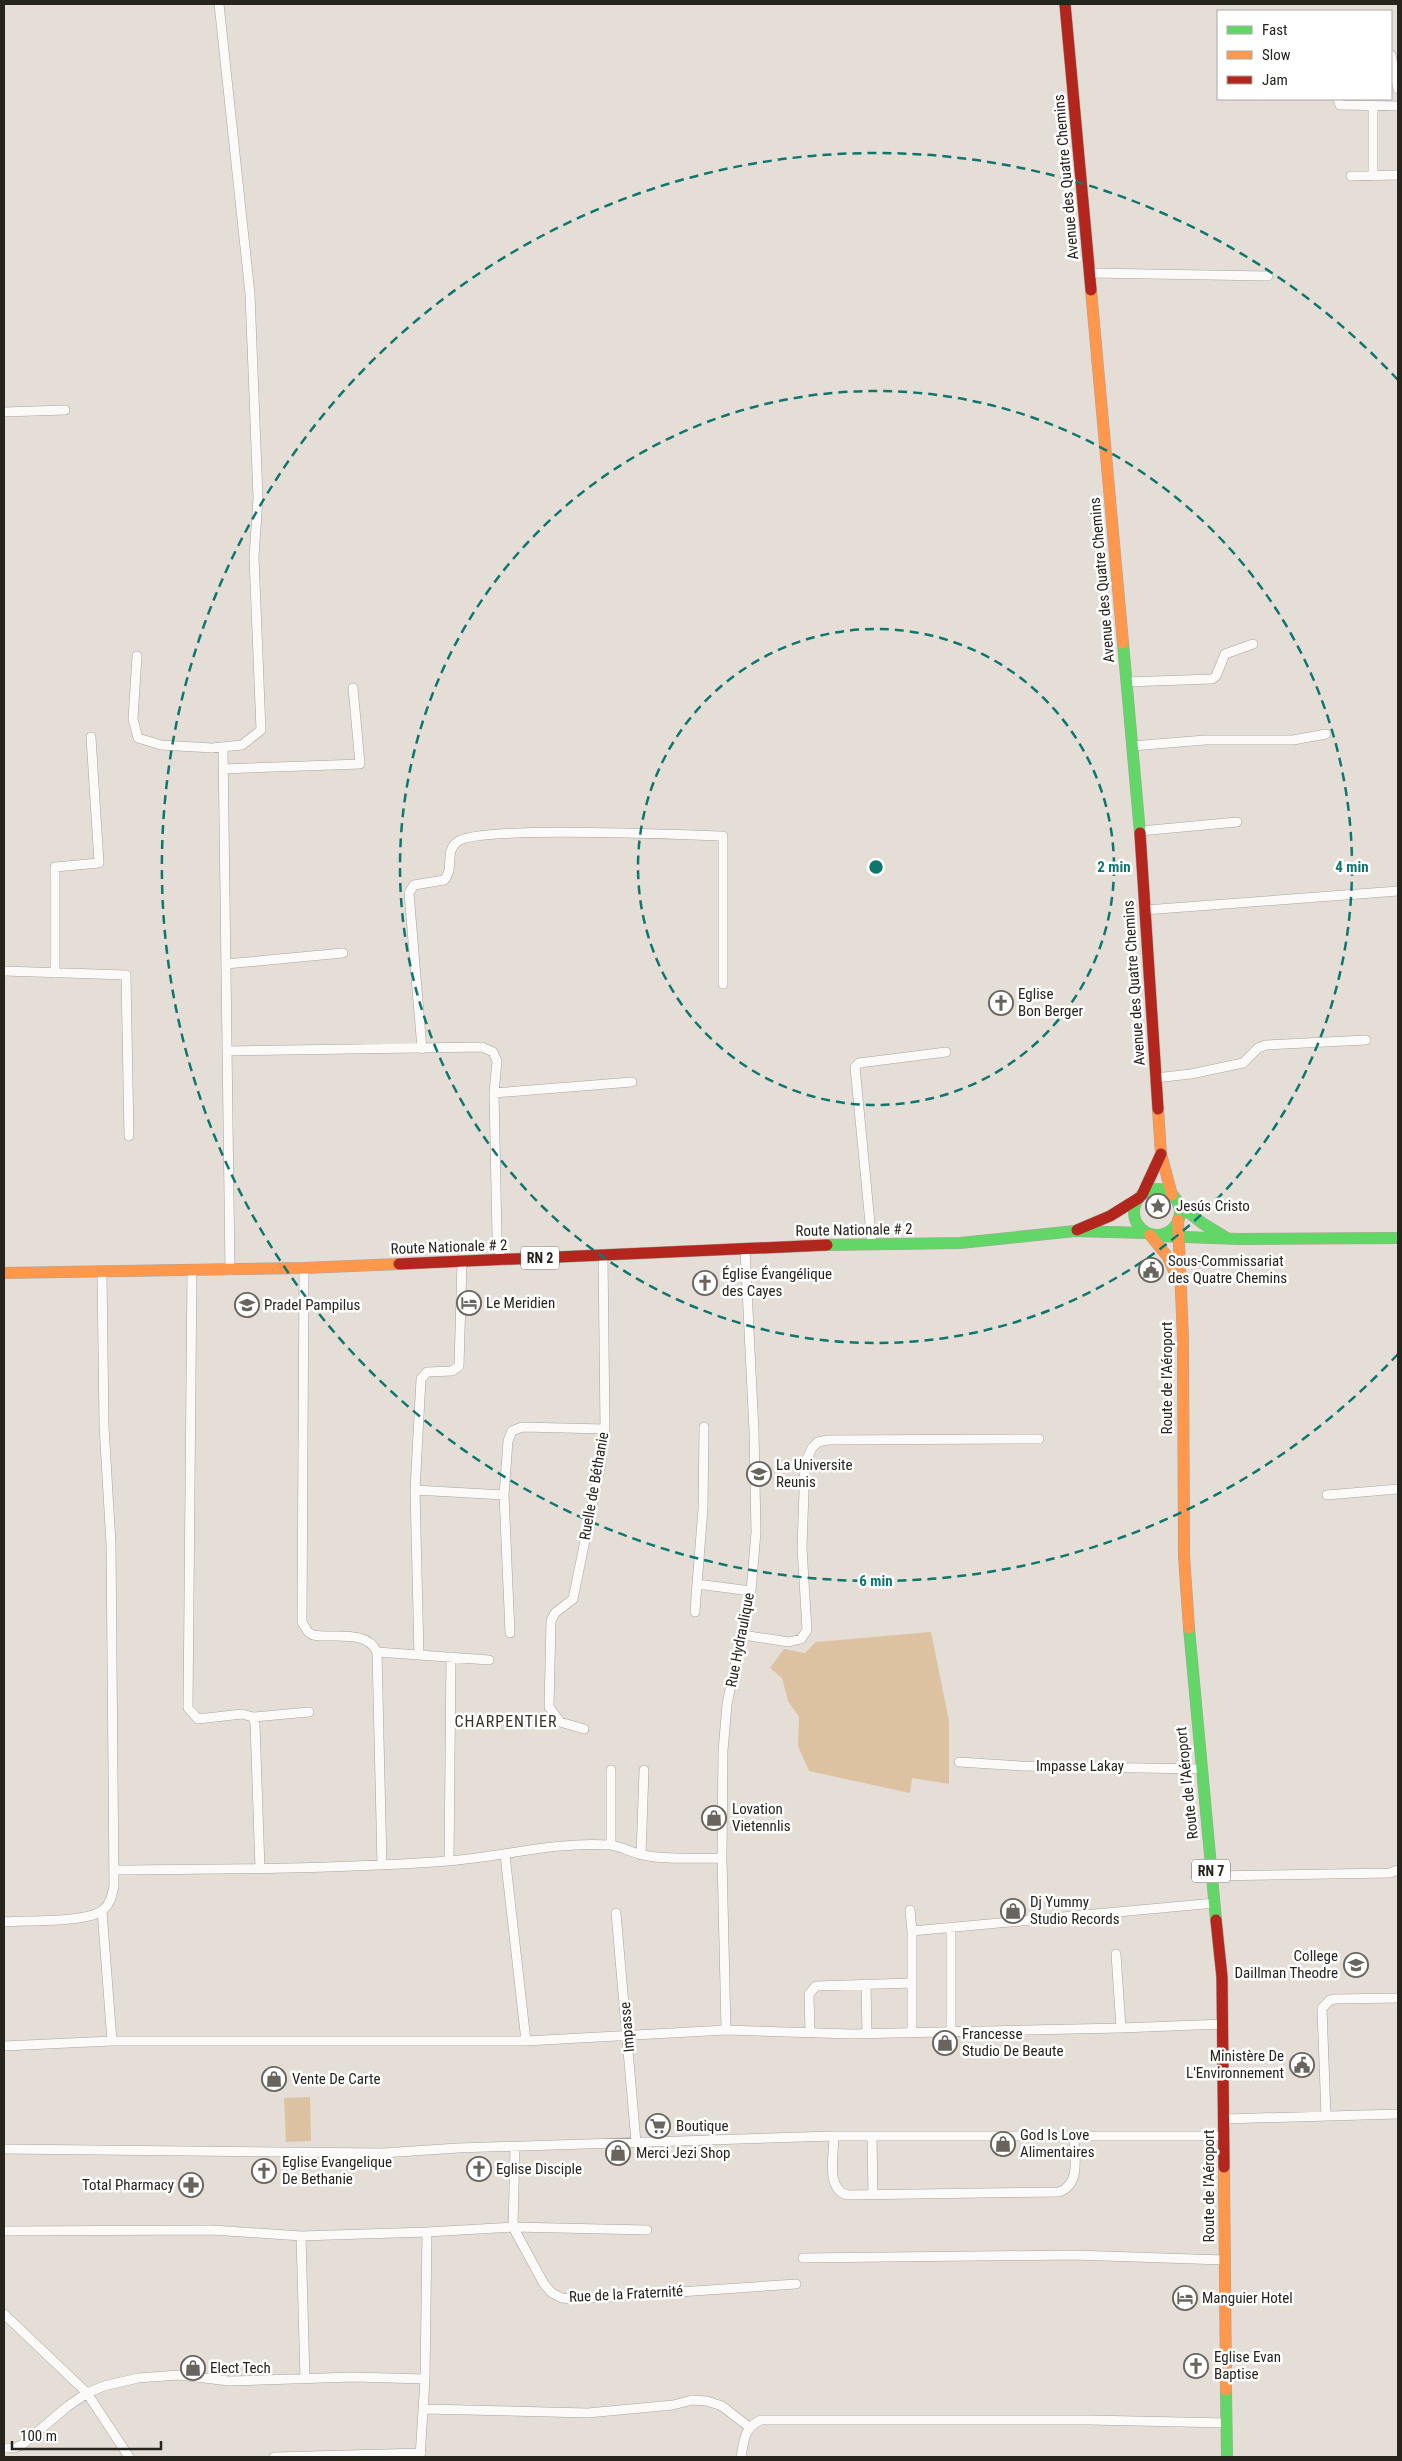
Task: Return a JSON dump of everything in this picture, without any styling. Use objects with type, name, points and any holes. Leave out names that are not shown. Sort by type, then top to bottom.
[{"type":"main road","name":"Avenue des Quatre Chemins","points":[[1065,4],[1140,831],[1161,1154],[1175,1199]]},
{"type":"main road","name":"Avenue des Quatre Chemins","points":[[1141,1197],[1161,1154]]},
{"type":"main road","points":[[1175,1199],[1178,1220],[1170,1231],[1151,1234],[1138,1224],[1134,1214],[1141,1197],[1156,1190],[1175,1199],[1202,1223],[1227,1238]]},
{"type":"main road","name":"Route Nationale # 2","points":[[1075,1231],[1110,1216],[1141,1197]]},
{"type":"main road","name":"Route de l’Aéroport","points":[[1178,1220],[1183,1339],[1184,1556],[1201,1769],[1222,1977],[1227,2457]]},
{"type":"main road","name":"Route Nationale # 2","points":[[4,1272],[304,1268],[803,1245],[960,1243],[1075,1231],[1179,1237],[1398,1238]]},
{"type":"main road","name":"Route de l’Aéroport","points":[[1151,1234],[1168,1258],[1180,1286]]},
{"type":"street","points":[[137,656],[133,718],[138,738],[160,746],[222,747],[242,745],[261,730],[254,557],[258,498],[250,294],[219,4]]},
{"type":"street","points":[[1392,60],[1398,89]]},
{"type":"street","points":[[1338,100],[1340,105],[1398,106]]},
{"type":"street","points":[[1373,106],[1373,176]]},
{"type":"street","points":[[1350,176],[1398,176]]},
{"type":"street","points":[[1090,273],[1268,276]]},
{"type":"street","points":[[4,412],[65,410]]},
{"type":"street","points":[[1126,682],[1212,679],[1216,676],[1225,654],[1253,644]]},
{"type":"street","points":[[223,769],[360,764],[353,688]]},
{"type":"street","points":[[1132,746],[1205,740],[1293,740],[1326,734]]},
{"type":"street","points":[[55,973],[55,867],[99,863],[91,737]]},
{"type":"street","points":[[222,747],[230,1270]]},
{"type":"street","points":[[1140,831],[1237,822]]},
{"type":"street","points":[[422,1049],[409,893],[414,885],[419,883],[444,880],[450,871],[452,847],[464,838],[530,832],[723,836],[723,984]]},
{"type":"street","points":[[1145,910],[1398,892]]},
{"type":"street","points":[[226,964],[342,953]]},
{"type":"street","points":[[4,972],[126,975],[128,1136]]},
{"type":"street","points":[[1155,1078],[1191,1074],[1243,1063],[1258,1048],[1266,1045],[1366,1040]]},
{"type":"street","points":[[227,1051],[488,1049],[497,1060],[494,1093],[497,1236],[502,1260]]},
{"type":"street","points":[[872,1244],[855,1067],[859,1064],[946,1052]]},
{"type":"street","points":[[494,1093],[632,1082]]},
{"type":"street","name":"Rue Hydraulique","points":[[726,2030],[722,1858],[723,1751],[728,1704],[743,1635],[750,1591],[756,1532],[754,1431],[745,1249]]},
{"type":"street","name":"Ruelle de Béthanie","points":[[584,1729],[560,1722],[548,1707],[551,1621],[555,1613],[573,1599],[601,1463],[605,1429],[603,1255]]},
{"type":"street","points":[[419,1655],[415,1490],[421,1379],[427,1372],[456,1369],[461,1362],[462,1262]]},
{"type":"street","points":[[304,1268],[302,1622],[308,1632],[313,1635],[358,1637],[374,1645],[377,1652],[382,1865]]},
{"type":"street","points":[[192,1270],[188,1708],[193,1716],[203,1720],[242,1714],[253,1717],[309,1712]]},
{"type":"street","points":[[4,1922],[85,1918],[102,1911],[112,1897],[115,1870],[112,1544],[104,1426],[102,1272]]},
{"type":"street","points":[[695,1612],[704,1510],[704,1427]]},
{"type":"street","points":[[510,1633],[504,1495],[508,1441],[512,1431],[517,1428],[605,1429]]},
{"type":"street","points":[[743,1635],[789,1642],[802,1639],[807,1630],[802,1508],[807,1455],[818,1442],[828,1440],[1039,1439]]},
{"type":"street","points":[[1327,1495],[1398,1489]]},
{"type":"street","points":[[415,1490],[504,1495]]},
{"type":"street","points":[[697,1584],[750,1591]]},
{"type":"street","points":[[377,1652],[490,1660]]},
{"type":"street","points":[[449,1861],[451,1657]]},
{"type":"street","points":[[253,1717],[255,1723],[260,1869]]},
{"type":"street","name":"Impasse Lakay","points":[[959,1762],[1021,1766],[1201,1769]]},
{"type":"street","points":[[611,1770],[611,1845]]},
{"type":"street","points":[[641,1855],[644,1770]]},
{"type":"street","points":[[115,1870],[260,1869],[382,1865],[449,1861],[542,1849],[611,1845],[641,1855],[664,1858],[722,1858]]},
{"type":"street","points":[[505,1855],[526,2041]]},
{"type":"street","points":[[1212,1876],[1390,1873],[1398,1870]]},
{"type":"street","points":[[912,1931],[1215,1903]]},
{"type":"street","points":[[910,1910],[912,1931],[912,2031]]},
{"type":"street","points":[[102,1911],[112,2041]]},
{"type":"street","name":"Impasse","points":[[616,1913],[636,2142]]},
{"type":"street","points":[[950,1927],[951,2030]]},
{"type":"street","points":[[1116,1954],[1121,2028]]},
{"type":"street","points":[[810,2034],[809,1994],[816,1986],[912,1983]]},
{"type":"street","points":[[866,1984],[867,2033]]},
{"type":"street","points":[[1326,2116],[1322,2008],[1330,2000],[1335,1999],[1398,1998]]},
{"type":"street","points":[[4,2046],[112,2041],[526,2041],[726,2030],[810,2034],[1121,2028],[1223,2024]]},
{"type":"street","points":[[1224,2118],[1398,2114]]},
{"type":"street","points":[[834,2136],[833,2182],[838,2191],[848,2195],[873,2195],[1059,2192],[1069,2187],[1074,2177],[1074,2135]]},
{"type":"street","points":[[4,2150],[383,2153],[458,2148],[515,2148],[834,2136],[1225,2136]]},
{"type":"street","points":[[872,2136],[873,2195]]},
{"type":"street","name":"Rue de la Fraternité","points":[[515,2148],[514,2227],[544,2284],[552,2293],[562,2298],[576,2300],[796,2284]]},
{"type":"street","points":[[4,2231],[212,2230],[301,2236],[514,2227],[647,2230]]},
{"type":"street","points":[[274,2457],[420,2455],[425,2379],[427,2232]]},
{"type":"street","points":[[301,2236],[304,2379]]},
{"type":"street","points":[[803,2258],[1074,2255],[1224,2260]]},
{"type":"street","points":[[4,2314],[86,2394],[129,2457]]},
{"type":"street","points":[[4,2448],[15,2448],[23,2444],[68,2406],[86,2394],[104,2386],[138,2378],[170,2376],[229,2381],[354,2377],[425,2379]]},
{"type":"street","points":[[424,2409],[588,2413],[673,2405],[692,2400],[707,2401],[722,2406],[749,2427]]},
{"type":"street","points":[[741,2457],[749,2427],[761,2420],[1090,2420],[1226,2423]]},
{"type":"shaded area","points":[[931,1632],[949,1721],[949,1784],[912,1778],[910,1793],[809,1771],[798,1746],[799,1717],[788,1701],[782,1678],[770,1668],[784,1649],[805,1653],[816,1642]]},
{"type":"shaded area","points":[[310,2097],[311,2141],[286,2142],[284,2098]]},
{"type":"traffic: fast","points":[[1123,643],[1140,833]]},
{"type":"traffic: fast","points":[[1157,1189],[1170,1193],[1176,1199],[1180,1212],[1176,1225],[1170,1231],[1157,1235],[1144,1231],[1138,1225],[1134,1212],[1138,1199],[1144,1193],[1157,1189]]},
{"type":"traffic: fast","points":[[1178,1204],[1202,1223],[1225,1237]]},
{"type":"traffic: fast","points":[[827,1245],[960,1243],[1075,1231],[1145,1233]]},
{"type":"traffic: fast","points":[[1156,1236],[1240,1239],[1398,1238]]},
{"type":"traffic: fast","points":[[1189,1628],[1216,1920]]},
{"type":"traffic: fast","points":[[1226,2390],[1227,2457]]},
{"type":"traffic: slow","points":[[1091,290],[1123,643]]},
{"type":"traffic: slow","points":[[1158,1109],[1161,1154],[1172,1195]]},
{"type":"traffic: slow","points":[[1178,1220],[1183,1339],[1184,1556],[1189,1628]]},
{"type":"traffic: slow","points":[[1150,1235],[1168,1257],[1177,1278]]},
{"type":"traffic: slow","points":[[4,1273],[304,1268],[399,1264]]},
{"type":"traffic: slow","points":[[1224,2167],[1226,2390]]},
{"type":"traffic: jam","points":[[1065,4],[1091,290]]},
{"type":"traffic: jam","points":[[1140,833],[1158,1109]]},
{"type":"traffic: jam","points":[[1142,1195],[1161,1154]]},
{"type":"traffic: jam","points":[[1077,1230],[1110,1216],[1139,1198]]},
{"type":"traffic: jam","points":[[399,1264],[827,1245]]},
{"type":"traffic: jam","points":[[1216,1920],[1222,1977],[1224,2167]]},
{"type":"place","name":"Eglise Bon Berger","points":[[1001,1003]]},
{"type":"place","name":"Jesús Cristo","points":[[1158,1206]]},
{"type":"place","name":"Sous-Commissariat des Quatre Chemins","points":[[1151,1270]]},
{"type":"place","name":"Église Évangélique des Cayes","points":[[705,1283]]},
{"type":"place","name":"Le Meridien","points":[[469,1303]]},
{"type":"place","name":"Pradel Pampilus","points":[[247,1305]]},
{"type":"place","name":"La Universite Reunis","points":[[759,1474]]},
{"type":"place","name":"Lovation Vietennlis","points":[[714,1818]]},
{"type":"place","name":"Dj Yummy Studio Records","points":[[1013,1911]]},
{"type":"place","name":"College Daillman Theodre","points":[[1356,1965]]},
{"type":"place","name":"Francesse Studio De Beaute","points":[[945,2043]]},
{"type":"place","name":"Ministère De L'Environnement","points":[[1302,2065]]},
{"type":"place","name":"Vente De Carte","points":[[274,2079]]},
{"type":"place","name":"Boutique","points":[[658,2126]]},
{"type":"place","name":"God Is Love Alimentaires","points":[[1003,2144]]},
{"type":"place","name":"Merci Jezi Shop","points":[[618,2153]]},
{"type":"place","name":"Eglise Disciple","points":[[479,2169]]},
{"type":"place","name":"Eglise Evangelique De Bethanie","points":[[264,2171]]},
{"type":"place","name":"Total Pharmacy","points":[[191,2185]]},
{"type":"place","name":"Manguier Hotel","points":[[1185,2298]]},
{"type":"place","name":"Eglise Evan Baptise","points":[[1196,2366]]},
{"type":"place","name":"Elect Tech","points":[[193,2368]]},
{"type":"district","name":"CHARPENTIER","points":[[506,1721]]}]
